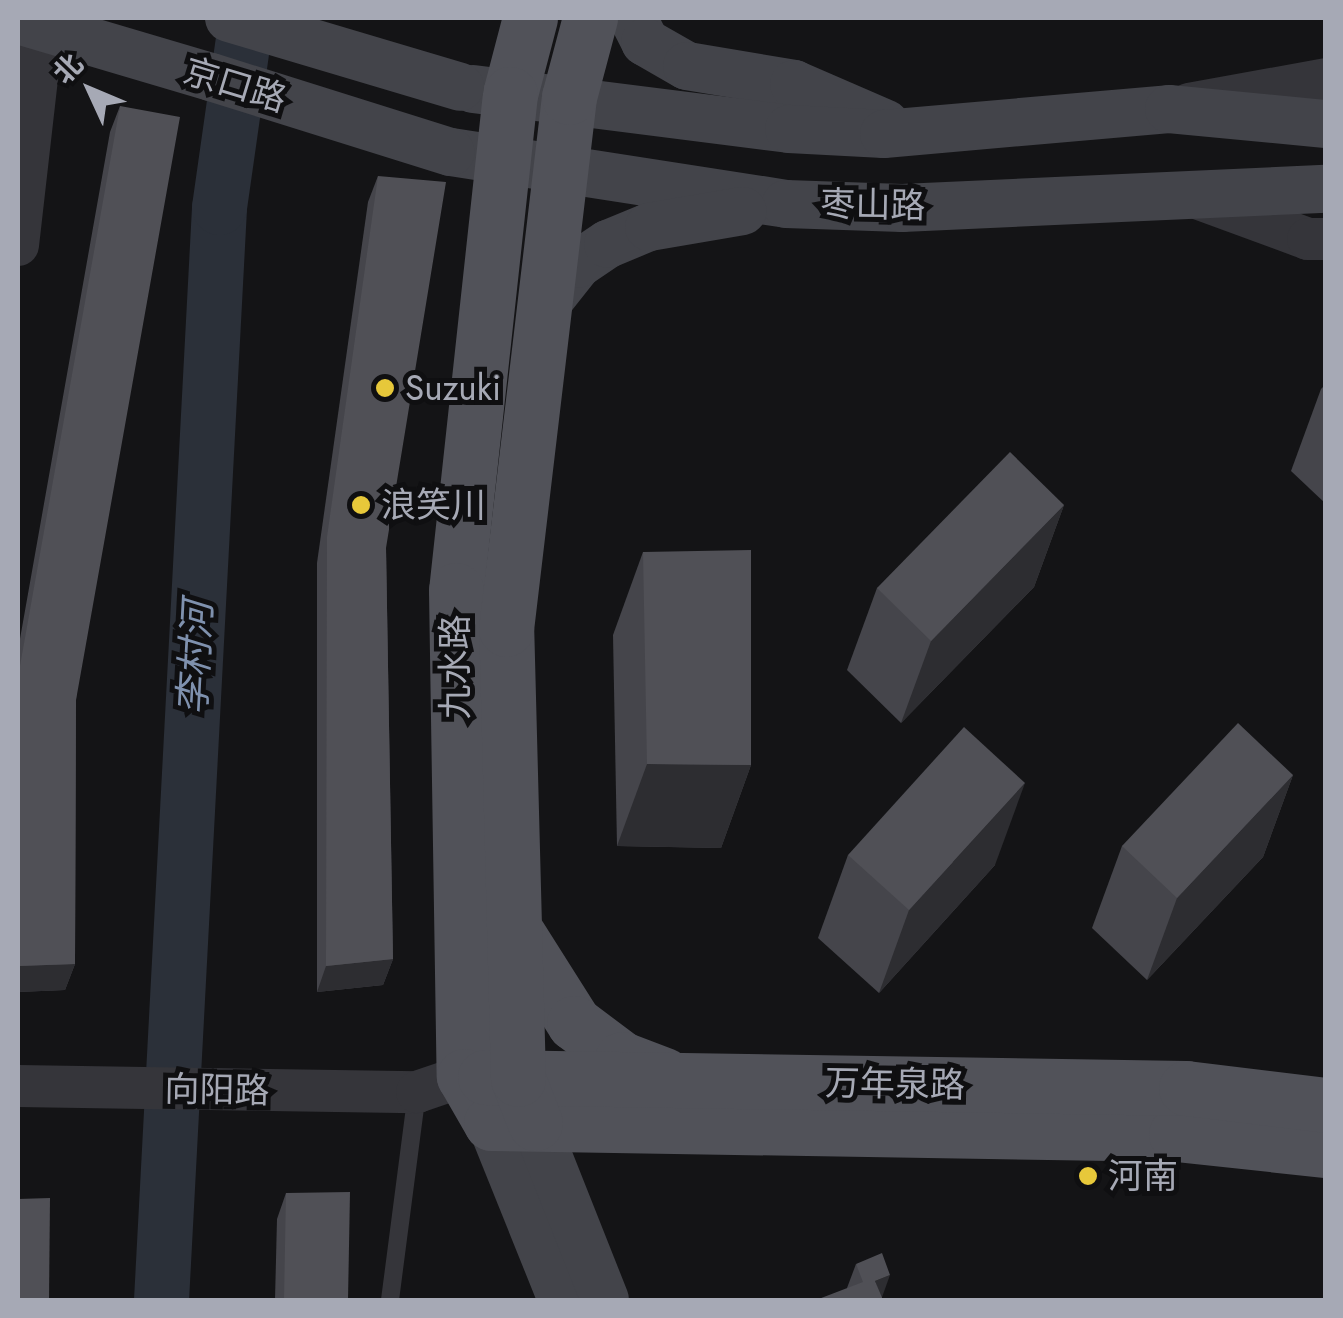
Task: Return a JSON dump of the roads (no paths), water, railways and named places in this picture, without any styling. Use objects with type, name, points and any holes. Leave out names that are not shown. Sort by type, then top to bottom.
[{"type":"main road","name":"京口路","points":[[229,18],[485,90],[569,97]]},
{"type":"main road","name":"九水路","points":[[440,1084],[456,590],[476,157],[485,90],[530,18]]},
{"type":"main road","name":"九水路","points":[[562,1300],[514,1108],[506,628],[569,97],[590,18]]},
{"type":"main road","points":[[633,18],[645,42],[687,66],[794,84],[908,134]]},
{"type":"main road","name":"京口路","points":[[47,26],[476,157],[559,172]]},
{"type":"main road","name":"枣山路","points":[[569,97],[790,129],[908,134],[1169,109],[1326,124]]},
{"type":"main road","name":"枣山路","points":[[559,172],[786,204],[902,208],[1326,189]]},
{"type":"main road","points":[[544,307],[578,264],[608,244],[649,227],[786,204]]},
{"type":"main road","points":[[513,922],[534,969],[574,1023],[622,1058],[681,1082]]},
{"type":"main road","name":"万年泉路","points":[[514,1108],[681,1082],[1186,1088],[1326,1105]]},
{"type":"main road","name":"万年泉路","points":[[440,1084],[514,1108],[1176,1134],[1326,1150]]},
{"type":"main road","name":"九水路","points":[[514,1108],[605,1300]]},
{"type":"street","points":[[18,245],[47,26]]},
{"type":"street","name":"枣山路","points":[[1169,109],[1326,79]]},
{"type":"street","name":"枣山路","points":[[1189,195],[1308,239],[1326,239]]},
{"type":"street","name":"向阳路","points":[[18,1086],[363,1092],[440,1084]]},
{"type":"lane","points":[[390,1300],[440,1084]]},
{"type":"waterway","name":"李村河","points":[[161,1300],[219,207],[246,18]]},
{"type":"place","name":"Suzuki","points":[[385,388]]},
{"type":"place","name":"浪笑川","points":[[361,505]]},
{"type":"place","name":"河南","points":[[1088,1176]]}]
